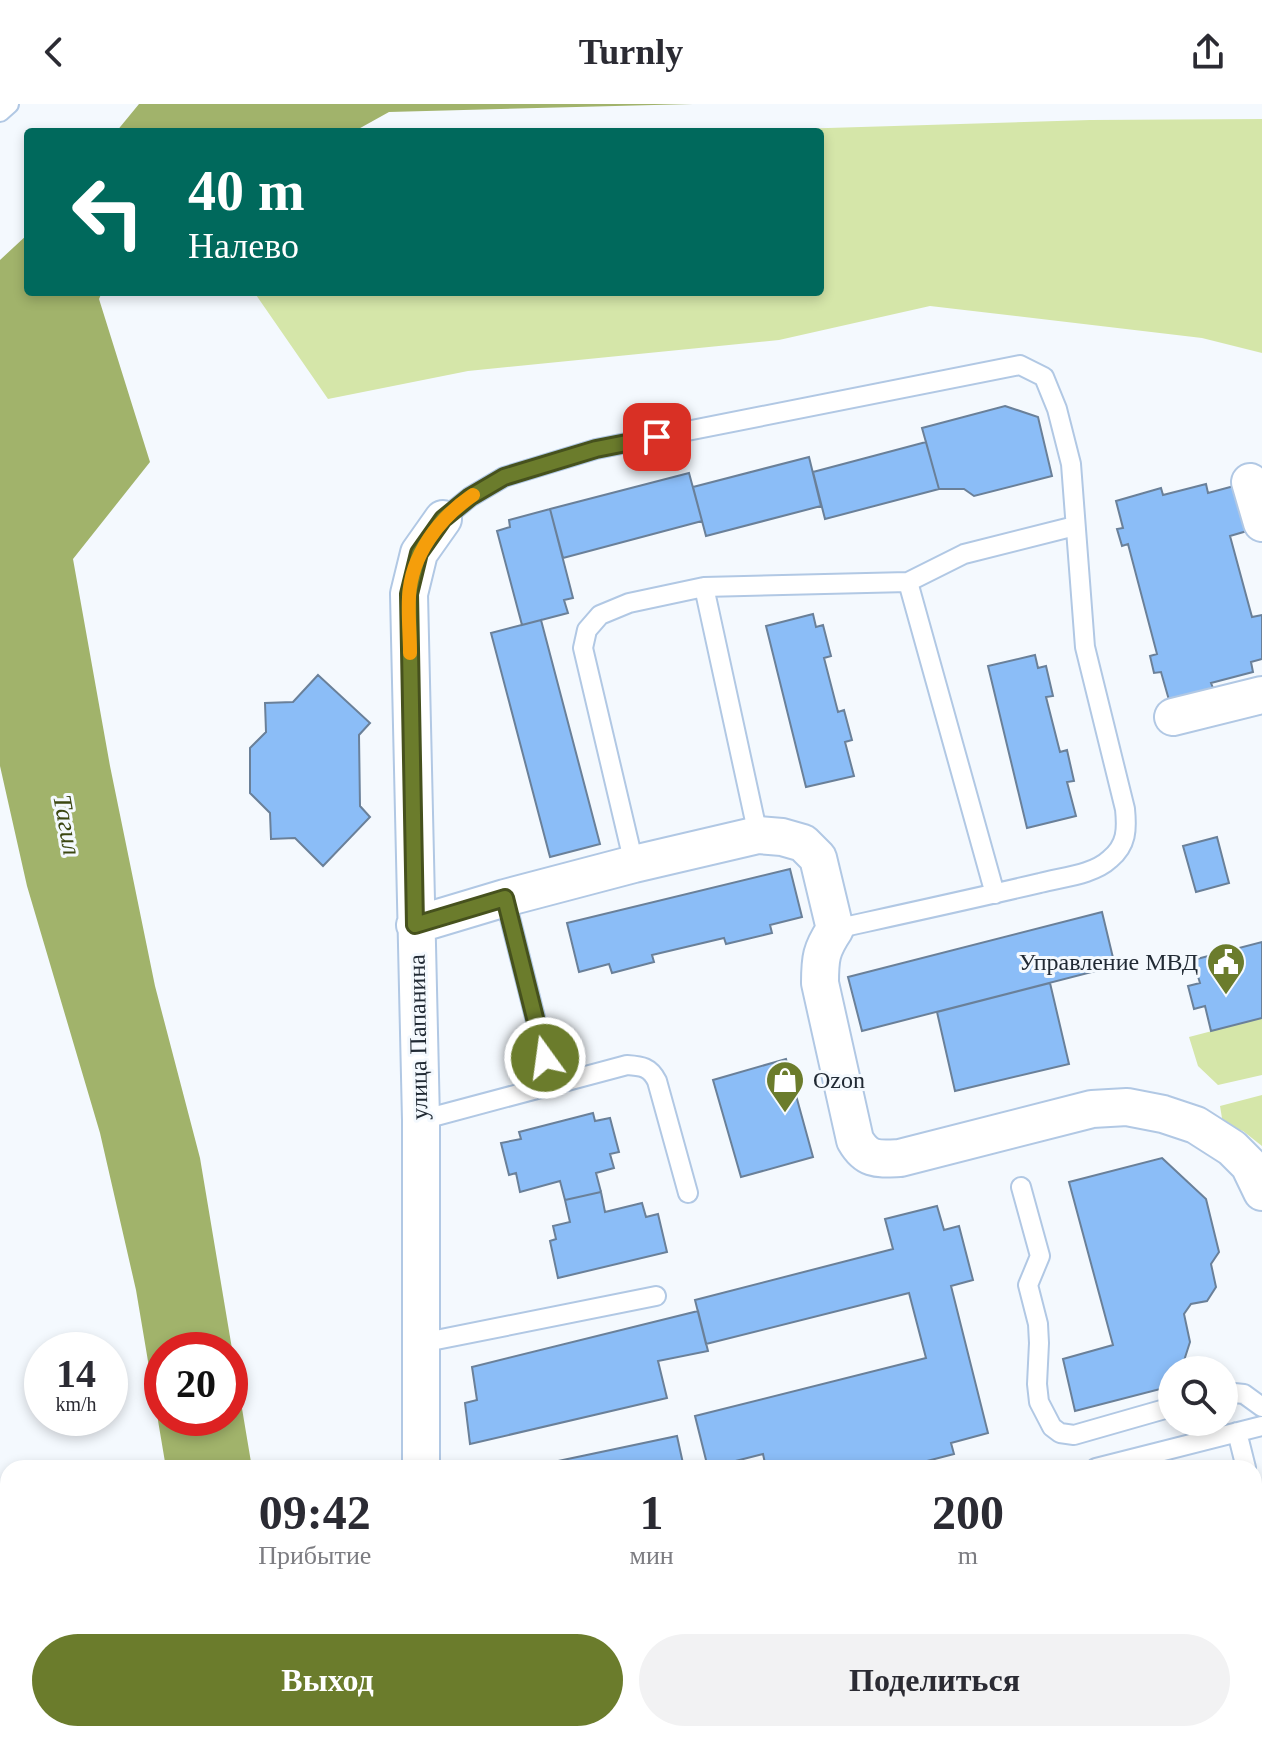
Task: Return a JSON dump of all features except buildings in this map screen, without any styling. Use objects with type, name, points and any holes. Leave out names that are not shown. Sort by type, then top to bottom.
[{"type":"street","points":[[1250,482],[1262,523]]},
{"type":"street","name":"улица Папанина","points":[[421,1460],[421,1120],[409,594],[419,553],[443,519]]},
{"type":"street","points":[[1173,717],[1262,695]]},
{"type":"street","points":[[415,925],[634,864],[758,835],[803,843],[818,858],[835,929],[820,958],[820,983],[855,1140],[861,1151],[876,1159],[900,1158],[1092,1109],[1127,1107],[1196,1125],[1232,1148],[1249,1165],[1262,1192]]},
{"type":"lane","points":[[0,112],[9,104]]},
{"type":"lane","points":[[443,519],[470,497],[504,477],[596,449],[1020,365],[1044,377],[1057,409],[1071,464],[1085,647],[1125,809],[1127,829],[1122,847],[1109,862],[1090,871],[835,929]]},
{"type":"lane","points":[[634,864],[583,648],[587,630],[600,615],[629,603],[704,587],[908,582],[964,554],[1075,526]]},
{"type":"lane","points":[[908,582],[995,894]]},
{"type":"lane","points":[[704,587],[758,835]]},
{"type":"lane","points":[[505,898],[552,1085]]},
{"type":"lane","points":[[421,1120],[627,1065],[647,1067],[657,1081],[688,1193]]},
{"type":"lane","points":[[1021,1187],[1040,1256],[1028,1285],[1038,1324],[1039,1402],[1052,1427],[1060,1433],[1074,1435],[1158,1411]]},
{"type":"lane","points":[[421,1343],[656,1296]]},
{"type":"lane","points":[[1238,1393],[1244,1394],[1262,1407]]},
{"type":"lane","points":[[1238,1432],[1262,1426]]},
{"type":"lane","points":[[1127,1460],[1221,1436]]},
{"type":"lane","points":[[1238,1436],[1244,1460]]},
{"type":"shaded area","points":[[1262,119],[1262,353],[1202,338],[930,306],[779,340],[468,371],[328,399],[257,296],[824,296],[824,128],[1090,120]]},
{"type":"shaded area","points":[[1262,1018],[1262,1075],[1218,1085],[1198,1066],[1189,1037]]},
{"type":"shaded area","points":[[1262,1095],[1262,1146],[1243,1131],[1223,1124],[1220,1106]]},
{"type":"water","points":[[139,104],[693,104],[389,112],[360,128],[119,128]]},
{"type":"water","name":"Тагил","points":[[24,238],[24,296],[100,296],[150,462],[73,559],[110,766],[155,986],[200,1158],[229,1332],[144,1332],[144,1337],[100,1133],[27,886],[0,766],[0,260]]},
{"type":"water","points":[[161,1436],[247,1436],[251,1460],[165,1460]]},
{"type":"slow traffic","points":[[410,653],[409,594],[419,553],[443,519],[473,495]]},
{"type":"place","name":"Управление МВД","points":[[1226,996]]},
{"type":"place","name":"Ozon","points":[[785,1114]]},
{"type":"route","points":[[545,1058],[505,898],[415,925],[409,594],[419,553],[443,519],[470,497],[504,477],[596,449],[657,437]]}]
